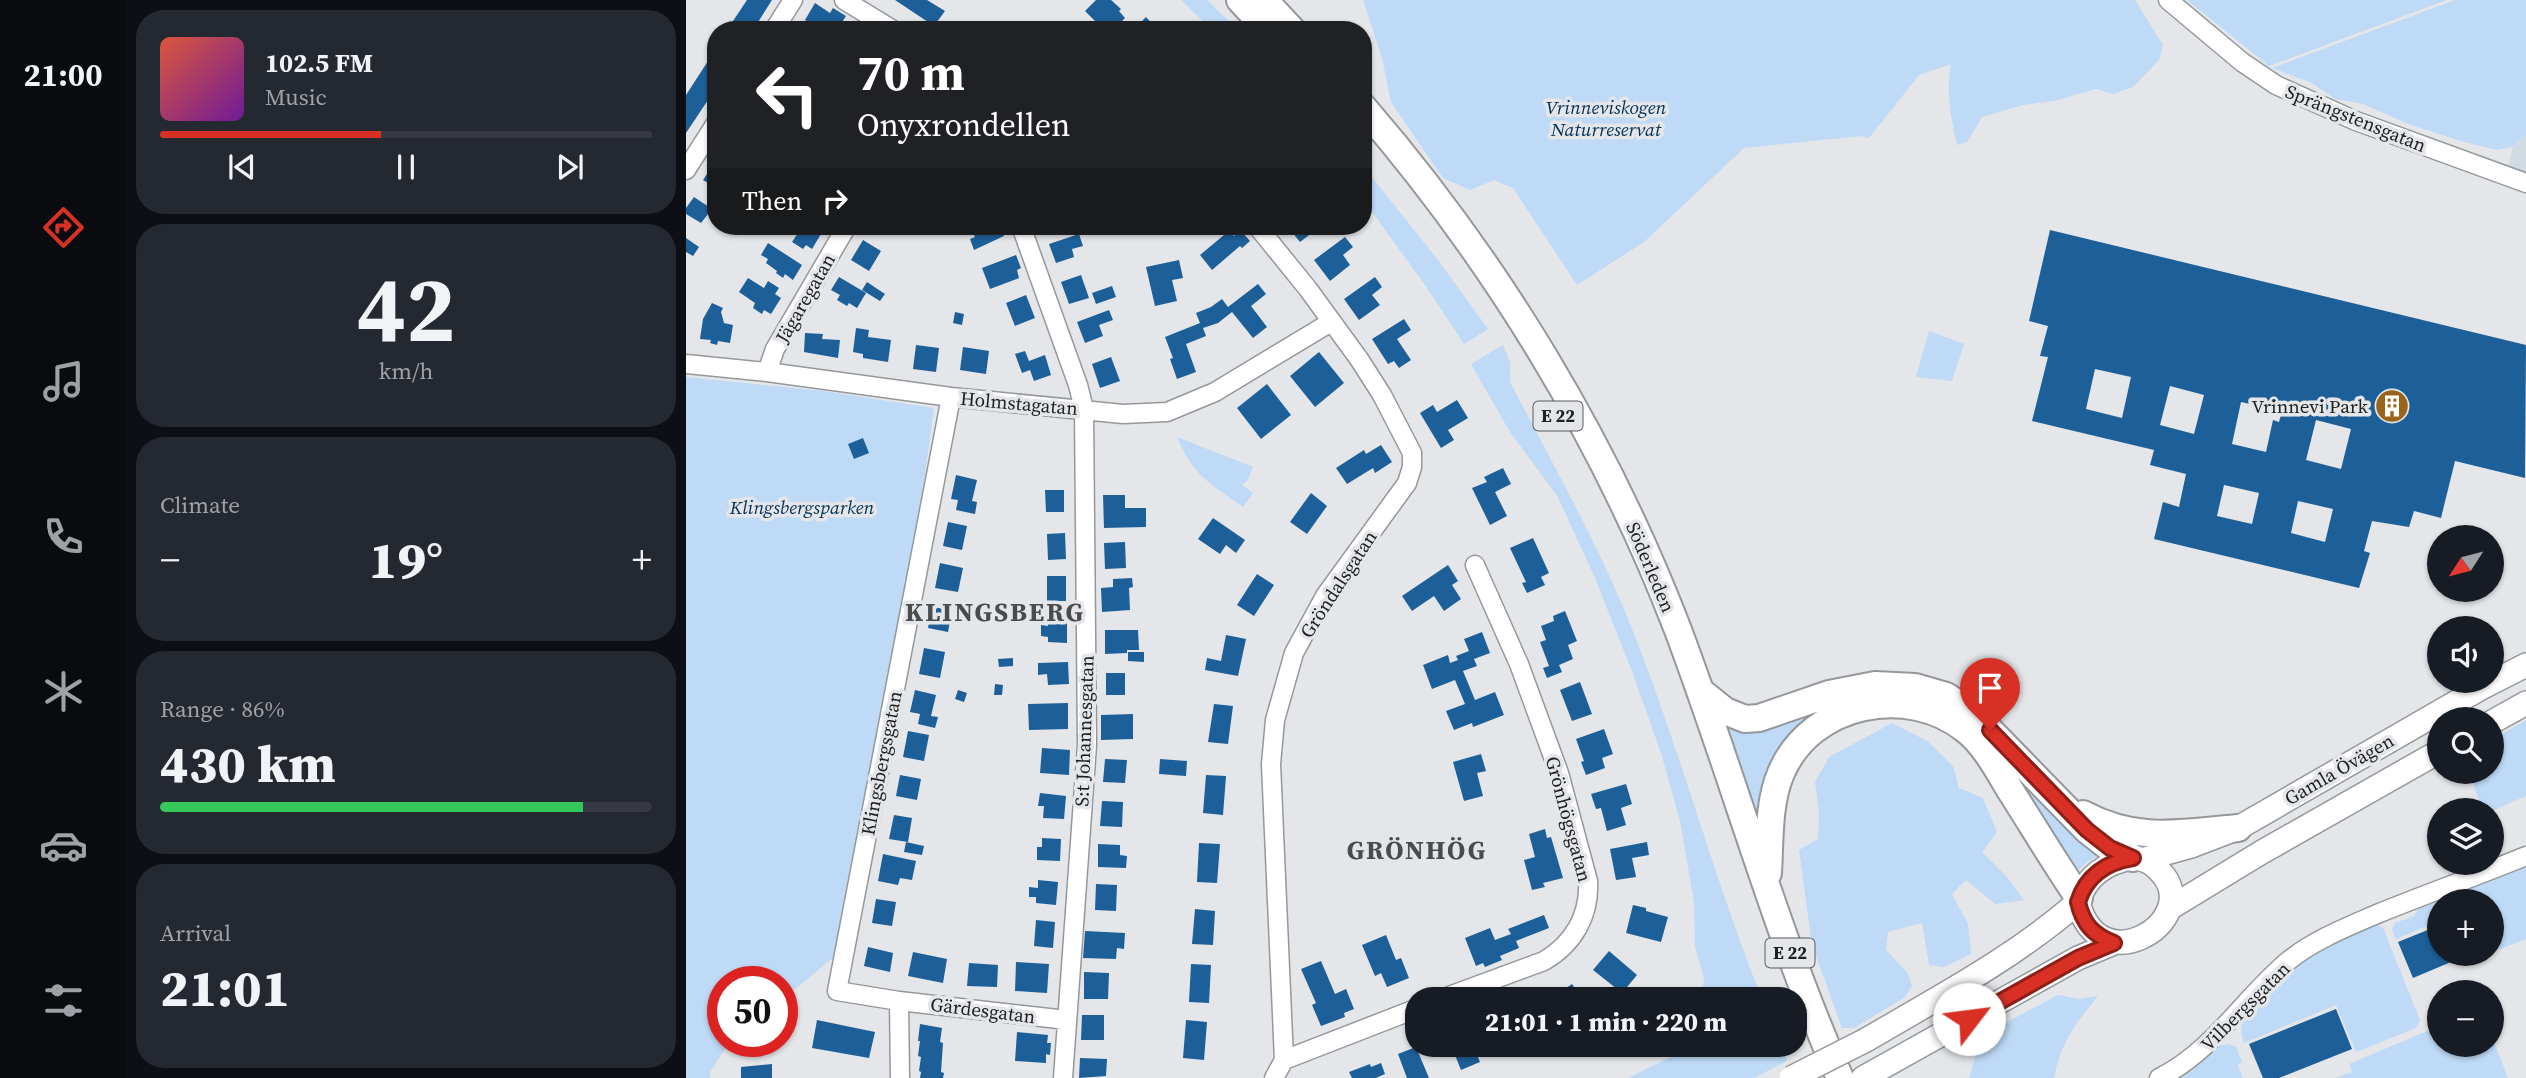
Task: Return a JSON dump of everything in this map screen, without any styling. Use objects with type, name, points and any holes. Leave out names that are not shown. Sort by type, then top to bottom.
[{"type":"highway","points":[[1240,0],[1260,21]]},
{"type":"highway","points":[[1264,0],[1284,21]]},
{"type":"highway","name":"Söderleden","points":[[1372,118],[1456,225],[1555,374],[1603,463],[1643,547],[1700,691],[1815,1020],[1840,1078]]},
{"type":"highway","name":"Söderleden","points":[[1372,145],[1419,203],[1480,289],[1542,388],[1594,485],[1667,649],[1784,987]]},
{"type":"highway","points":[[1700,691],[1725,711],[1745,719],[1759,718],[1854,688],[1875,685],[1915,687],[1946,696],[1973,713],[2095,836],[2110,848],[2139,858]]},
{"type":"highway","points":[[1767,886],[1771,818],[1780,774],[1788,760],[1812,732],[1846,710],[1868,705],[1896,704],[1922,706],[1967,730],[1989,756],[2079,900]]},
{"type":"highway","points":[[2057,799],[2097,822],[2121,831],[2177,835],[2238,828]]},
{"type":"highway","points":[[1807,1043],[1822,1078]]},
{"type":"main road","name":"Gamla Övägen","points":[[2139,858],[2191,846],[2238,828],[2481,688],[2526,665]]},
{"type":"main road","points":[[2504,715],[2526,703]]},
{"type":"main road","name":"Gamla Övägen","points":[[2170,908],[2262,852],[2427,758]]},
{"type":"main road","points":[[1791,1078],[1866,1040],[2007,957],[2048,929],[2079,900],[2082,889],[2100,871],[2121,860],[2139,858],[2156,866],[2167,880],[2172,893],[2170,908],[2162,921],[2151,932],[2127,943],[2114,943],[2098,937],[2088,926],[2079,900]]},
{"type":"main road","points":[[1871,1074],[2078,958],[2114,943]]},
{"type":"street","points":[[780,21],[793,0]]},
{"type":"street","points":[[844,0],[879,21]]},
{"type":"street","name":"Sprängstensgatan","points":[[2168,0],[2242,62],[2276,85],[2356,121],[2526,183]]},
{"type":"street","points":[[686,170],[707,136]]},
{"type":"street","name":"Jägaregatan","points":[[767,372],[775,349],[842,235]]},
{"type":"street","name":"S:t Johannesgatan","points":[[1024,235],[1079,385],[1084,409],[1087,745],[1063,1078]]},
{"type":"street","name":"Gröndalsgatan","points":[[1264,235],[1331,322],[1382,395],[1412,453],[1412,467],[1407,483],[1341,573],[1294,653],[1275,720],[1271,764],[1284,1060],[1275,1078]]},
{"type":"street","name":"Holmstagatan","points":[[686,363],[951,397],[1123,414],[1167,412],[1215,392],[1331,322]]},
{"type":"street","name":"Klingsbergsgatan","points":[[899,1001],[837,991],[951,397]]},
{"type":"street","name":"Grönhögsgatan","points":[[1474,987],[1544,961],[1557,953],[1570,941],[1579,926],[1589,897],[1588,881],[1559,773],[1519,664],[1475,565]]},
{"type":"street","name":"Vilbergsgatan","points":[[2159,1078],[2195,1056],[2288,961],[2307,948],[2370,917],[2526,856]]},
{"type":"street","points":[[899,1001],[900,1078]]},
{"type":"street","name":"Gärdesgatan","points":[[899,1001],[1067,1020]]},
{"type":"street","points":[[1284,1060],[1405,1013]]},
{"type":"shaded area","points":[[2526,134],[2526,175],[2508,167],[2513,147]]},
{"type":"green space","points":[[1181,0],[1207,0],[1229,21],[1203,21]]},
{"type":"green space","name":"Vrinneviskogen Naturreservat","points":[[1363,0],[2135,0],[2163,45],[2159,60],[2133,87],[2113,94],[2096,89],[1982,117],[1967,142],[1957,145],[1949,95],[1951,64],[1919,75],[1869,138],[1860,136],[1744,148],[1644,242],[1577,285],[1513,188],[1494,180],[1470,190],[1443,178],[1391,102],[1382,58]]},
{"type":"green space","points":[[2187,0],[2447,0],[2269,66]]},
{"type":"green space","points":[[2455,0],[2526,0],[2526,134],[2513,147],[2497,150],[2408,124],[2363,104],[2335,99],[2312,83],[2272,68]]},
{"type":"green space","points":[[1372,177],[1438,260],[1488,329],[1464,344],[1372,212]]},
{"type":"green space","points":[[1929,331],[1964,344],[1952,381],[1916,377]]},
{"type":"green space","points":[[1503,345],[1510,362],[1510,382],[1584,523],[1624,609],[1661,706],[1726,902],[1758,987],[1703,987],[1704,978],[1695,947],[1694,902],[1680,821],[1661,753],[1633,674],[1595,578],[1558,497],[1510,432],[1471,364]]},
{"type":"green space","name":"Klingsbergsparken","points":[[686,377],[823,391],[934,408],[919,519],[835,956],[798,987],[798,966],[707,966],[707,1057],[720,1057],[710,1072],[710,1078],[686,1078]]},
{"type":"green space","points":[[1177,437],[1253,467],[1248,480],[1242,485],[1253,493],[1243,507],[1196,470]]},
{"type":"green space","points":[[1928,695],[2104,852],[2074,874],[1931,704],[1818,717],[1762,841],[1719,720]]},
{"type":"green space","points":[[2526,720],[2526,796],[2504,806],[2504,798],[2478,798],[2474,787],[2475,784],[2504,784],[2504,733]]},
{"type":"green space","points":[[1892,723],[1927,741],[1953,766],[1959,788],[1983,798],[1997,832],[1982,852],[2007,877],[2024,900],[1995,904],[1966,880],[1952,894],[1968,924],[1971,954],[1944,967],[1929,965],[1922,923],[1888,932],[1886,950],[1907,972],[1912,986],[1905,997],[1854,1028],[1842,1028],[1812,945],[1799,850],[1818,839],[1819,811],[1815,782],[1829,757]]},
{"type":"green space","points":[[2526,862],[2526,939],[2504,947],[2504,889],[2458,889],[2493,875],[2504,875],[2504,871]]},
{"type":"green space","points":[[2427,901],[2427,926],[2396,939],[2392,930],[2395,923],[2414,916],[2422,903]]},
{"type":"green space","points":[[2373,923],[2383,928],[2420,1020],[2416,1028],[2356,1052],[2336,1005],[2244,1043],[2241,1018],[2293,965],[2316,948]]},
{"type":"green space","points":[[2058,995],[2079,999],[2098,996],[2070,1034],[2060,1054],[2054,1078],[1969,1078],[1981,1036]]},
{"type":"green space","points":[[2427,1031],[2427,1057],[2500,1057],[2508,1078],[2335,1078],[2352,1072],[2349,1064]]},
{"type":"green space","points":[[2229,1044],[2236,1047],[2242,1062],[2238,1065],[2243,1078],[2174,1078],[2216,1046]]},
{"type":"green space","points":[[1671,1057],[1785,1057],[1787,1061],[1754,1078],[1628,1078]]},
{"type":"building","points":[[747,0],[772,0],[759,21],[733,21]]},
{"type":"building","points":[[895,0],[927,0],[945,11],[938,21],[926,21]]},
{"type":"building","points":[[1096,0],[1111,0],[1121,9],[1119,11],[1125,18],[1122,21],[1095,21],[1085,11]]},
{"type":"building","points":[[815,3],[830,13],[833,8],[846,16],[843,21],[805,20]]},
{"type":"building","points":[[707,63],[707,102],[686,133],[686,95]]},
{"type":"building","points":[[694,197],[707,206],[707,215],[701,223],[686,214],[686,208]]},
{"type":"building","name":"Vrinnevi Park","points":[[2050,230],[2526,345],[2525,478],[2455,461],[2441,518],[2414,511],[2409,527],[2372,521],[2364,551],[2370,553],[2359,588],[2154,539],[2163,502],[2179,507],[2186,474],[2150,465],[2154,450],[2032,421],[2048,357],[2040,356],[2048,326],[2029,321]],"holes":[[[2095,369],[2131,377],[2122,418],[2086,409]],[[2170,386],[2204,395],[2194,434],[2160,425]],[[2241,402],[2282,411],[2279,422],[2273,420],[2266,452],[2232,444]],[[2316,420],[2351,429],[2341,469],[2306,460]],[[2224,485],[2259,493],[2252,524],[2217,516]],[[2298,501],[2333,509],[2325,542],[2291,533]]]},
{"type":"building","points":[[797,235],[820,235],[812,249],[806,245],[803,249],[792,242]]},
{"type":"building","points":[[974,235],[1004,236],[974,250],[970,239],[975,237]]},
{"type":"building","points":[[1079,235],[1083,246],[1072,249],[1074,257],[1056,263],[1049,244]]},
{"type":"building","points":[[1224,235],[1245,235],[1250,241],[1212,270],[1200,255]]},
{"type":"building","points":[[1294,235],[1309,235],[1300,242]]},
{"type":"building","points":[[1345,237],[1353,247],[1343,255],[1350,265],[1330,281],[1314,260]]},
{"type":"building","points":[[686,238],[699,247],[693,256],[686,252]]},
{"type":"building","points":[[863,240],[881,251],[869,271],[851,260]]},
{"type":"building","points":[[768,243],[802,265],[793,280],[785,274],[783,278],[766,263],[768,259],[761,255]]},
{"type":"building","points":[[1016,255],[1021,268],[1017,270],[1019,278],[990,289],[982,268]]},
{"type":"building","points":[[1179,260],[1183,278],[1172,280],[1177,301],[1155,306],[1146,267]]},
{"type":"building","points":[[1081,275],[1089,298],[1069,304],[1061,282]]},
{"type":"building","points":[[839,277],[866,293],[857,308],[837,300],[840,295],[831,290]]},
{"type":"building","points":[[1375,277],[1382,287],[1372,295],[1380,305],[1359,320],[1344,299]]},
{"type":"building","points":[[748,278],[764,288],[768,281],[779,288],[775,294],[781,298],[771,314],[764,310],[762,314],[753,308],[755,303],[739,292]]},
{"type":"building","points":[[867,282],[885,294],[880,301],[862,290]]},
{"type":"building","points":[[1258,284],[1266,294],[1251,306],[1267,327],[1253,338],[1232,312],[1218,323],[1203,328],[1206,336],[1186,344],[1196,372],[1177,379],[1165,337],[1200,323],[1196,313],[1222,299],[1228,307]]},
{"type":"building","points":[[1112,286],[1116,297],[1096,304],[1092,293]]},
{"type":"building","points":[[1026,295],[1035,318],[1015,326],[1006,303]]},
{"type":"building","points":[[712,303],[723,308],[721,312],[724,323],[733,325],[730,343],[718,341],[717,345],[710,343],[711,340],[700,339],[703,319]]},
{"type":"building","points":[[1109,310],[1113,320],[1099,325],[1103,336],[1085,343],[1077,322]]},
{"type":"building","points":[[955,312],[964,314],[962,325],[953,323]]},
{"type":"building","points":[[1404,319],[1411,330],[1397,339],[1411,360],[1399,368],[1394,361],[1388,364],[1372,339]]},
{"type":"building","points":[[856,328],[869,330],[868,337],[891,340],[888,362],[863,358],[863,354],[853,352]]},
{"type":"building","points":[[805,333],[823,334],[822,339],[840,340],[838,358],[804,352]]},
{"type":"building","points":[[916,345],[939,348],[936,372],[913,369]]},
{"type":"building","points":[[963,347],[989,351],[986,374],[960,370]]},
{"type":"building","points":[[1025,351],[1029,361],[1045,355],[1051,375],[1034,381],[1030,370],[1022,373],[1015,354]]},
{"type":"building","points":[[1319,352],[1344,383],[1315,407],[1290,376]]},
{"type":"building","points":[[1111,357],[1120,381],[1100,388],[1092,364]]},
{"type":"building","points":[[1267,384],[1291,415],[1261,439],[1237,408]]},
{"type":"building","points":[[1457,400],[1468,418],[1448,430],[1454,440],[1441,448],[1420,413],[1433,405],[1437,412]]},
{"type":"building","points":[[863,438],[869,453],[854,459],[848,444]]},
{"type":"building","points":[[1381,445],[1392,462],[1375,473],[1373,468],[1347,484],[1336,468],[1364,450],[1366,454]]},
{"type":"building","points":[[1503,468],[1511,484],[1495,492],[1507,516],[1490,525],[1472,488],[1487,482],[1484,477]]},
{"type":"building","points":[[956,475],[977,480],[972,501],[977,502],[975,514],[956,510],[958,500],[951,499]]},
{"type":"building","points":[[1045,490],[1064,490],[1064,512],[1046,512]]},
{"type":"building","points":[[1311,493],[1327,506],[1307,534],[1290,522]]},
{"type":"building","points":[[1103,495],[1125,495],[1125,508],[1146,508],[1146,527],[1104,528]]},
{"type":"building","points":[[1213,518],[1245,540],[1236,553],[1226,545],[1220,554],[1198,539]]},
{"type":"building","points":[[948,522],[967,526],[962,550],[943,546]]},
{"type":"building","points":[[1065,533],[1066,559],[1048,560],[1047,534]]},
{"type":"building","points":[[1533,538],[1549,573],[1541,577],[1545,585],[1527,593],[1522,583],[1526,582],[1510,548]]},
{"type":"building","points":[[1125,542],[1126,568],[1105,569],[1104,543]]},
{"type":"building","points":[[940,563],[963,568],[958,592],[935,588]]},
{"type":"building","points":[[1448,565],[1458,581],[1452,585],[1461,599],[1444,611],[1434,596],[1412,611],[1402,596]]},
{"type":"building","points":[[1257,574],[1274,585],[1254,616],[1237,605]]},
{"type":"building","points":[[1047,576],[1066,576],[1066,601],[1047,601]]},
{"type":"building","points":[[1132,578],[1133,587],[1129,588],[1130,610],[1102,612],[1101,588],[1113,587],[1113,579]]},
{"type":"building","points":[[932,607],[952,610],[948,632],[928,628]]},
{"type":"building","points":[[1565,611],[1577,641],[1568,645],[1573,659],[1559,665],[1562,672],[1547,678],[1543,668],[1549,666],[1540,642],[1546,640],[1541,626],[1554,621],[1553,616]]},
{"type":"building","points":[[1048,620],[1067,620],[1067,643],[1048,642],[1048,637],[1041,636],[1041,625],[1048,626]]},
{"type":"building","points":[[1105,630],[1138,630],[1139,650],[1105,654]]},
{"type":"building","points":[[1482,632],[1490,653],[1474,659],[1477,666],[1463,671],[1475,700],[1495,692],[1504,715],[1473,727],[1472,723],[1454,730],[1446,711],[1465,704],[1455,680],[1432,689],[1423,665],[1448,655],[1450,663],[1458,660],[1456,656],[1469,651],[1464,639]]},
{"type":"building","points":[[1226,635],[1246,639],[1238,676],[1205,670],[1207,658],[1221,661]]},
{"type":"building","points":[[924,648],[945,652],[940,678],[919,674]]},
{"type":"building","points":[[1128,652],[1144,652],[1144,662],[1128,661]]},
{"type":"building","points":[[1013,658],[1013,666],[999,667],[998,659]]},
{"type":"building","points":[[1068,662],[1069,684],[1048,685],[1047,674],[1038,675],[1038,663]]},
{"type":"building","points":[[1106,673],[1125,673],[1125,695],[1106,695]]},
{"type":"building","points":[[1580,682],[1592,714],[1572,721],[1560,690]]},
{"type":"building","points":[[995,684],[1003,685],[1002,695],[994,695]]},
{"type":"building","points":[[915,690],[936,695],[931,716],[938,717],[935,728],[918,724],[920,714],[910,712]]},
{"type":"building","points":[[958,690],[967,693],[964,702],[955,699]]},
{"type":"building","points":[[1068,703],[1068,729],[1029,730],[1028,704]]},
{"type":"building","points":[[1214,704],[1233,706],[1228,744],[1208,742]]},
{"type":"building","points":[[1133,714],[1133,739],[1101,740],[1101,715]]},
{"type":"building","points":[[1604,729],[1613,754],[1602,758],[1605,768],[1586,775],[1576,739]]},
{"type":"building","points":[[908,731],[929,735],[924,761],[903,757]]},
{"type":"building","points":[[1042,748],[1070,750],[1069,775],[1040,773]]},
{"type":"building","points":[[1481,754],[1486,771],[1477,773],[1483,796],[1464,801],[1453,762]]},
{"type":"building","points":[[1105,759],[1127,760],[1125,783],[1103,782]]},
{"type":"building","points":[[1160,759],[1187,761],[1186,776],[1159,774]]},
{"type":"building","points":[[900,775],[921,779],[917,800],[896,796]]},
{"type":"building","points":[[1206,775],[1226,776],[1223,815],[1203,813]]},
{"type":"building","points":[[1626,784],[1632,804],[1621,808],[1626,825],[1607,831],[1601,808],[1596,809],[1591,794]]},
{"type":"building","points":[[1040,793],[1066,796],[1064,819],[1043,818],[1044,806],[1038,806]]},
{"type":"building","points":[[1102,801],[1123,802],[1122,827],[1100,826]]},
{"type":"building","points":[[894,815],[912,818],[908,842],[889,839]]},
{"type":"building","points":[[1545,829],[1547,838],[1551,837],[1563,878],[1543,883],[1545,887],[1532,890],[1524,860],[1535,857],[1529,834]]},
{"type":"building","points":[[1042,838],[1061,839],[1060,861],[1037,860],[1037,847],[1042,847]]},
{"type":"building","points":[[906,842],[924,846],[922,855],[904,852]]},
{"type":"building","points":[[1647,842],[1649,855],[1632,858],[1636,877],[1616,880],[1610,849]]},
{"type":"building","points":[[1199,843],[1220,844],[1217,883],[1197,882]]},
{"type":"building","points":[[1098,844],[1120,845],[1120,855],[1127,856],[1126,868],[1098,867]]},
{"type":"building","points":[[883,854],[916,861],[912,880],[900,878],[898,885],[878,881]]},
{"type":"building","points":[[1038,880],[1058,882],[1056,905],[1036,903],[1036,897],[1029,897],[1029,887],[1038,888]]},
{"type":"building","points":[[1096,884],[1117,885],[1116,911],[1095,910]]},
{"type":"building","points":[[876,899],[896,902],[892,926],[872,923]]},
{"type":"building","points":[[1633,905],[1668,917],[1661,942],[1626,933]]},
{"type":"building","points":[[1195,909],[1215,911],[1213,945],[1192,944]]},
{"type":"building","points":[[1544,915],[1549,928],[1516,941],[1519,948],[1500,956],[1502,960],[1485,967],[1483,963],[1476,966],[1465,938],[1490,928],[1495,940],[1511,934],[1508,929]]},
{"type":"building","points":[[1036,920],[1055,922],[1053,948],[1034,946]]},
{"type":"building","points":[[2427,930],[2427,966],[2442,966],[2413,978],[2398,942]]},
{"type":"building","points":[[1085,931],[1125,933],[1124,949],[1117,948],[1116,959],[1083,958]]},
{"type":"building","points":[[1386,935],[1396,960],[1401,958],[1409,978],[1387,987],[1381,973],[1375,976],[1362,945]]},
{"type":"building","points":[[868,947],[893,953],[890,972],[864,966]]},
{"type":"building","points":[[1609,951],[1637,975],[1627,987],[1614,987],[1593,970]]},
{"type":"building","points":[[913,952],[947,959],[943,983],[908,976]]},
{"type":"building","points":[[1321,961],[1335,994],[1346,989],[1354,1009],[1344,1013],[1345,1017],[1321,1026],[1312,1005],[1316,1003],[1301,969]]},
{"type":"building","points":[[1016,962],[1049,964],[1047,993],[1015,991]]},
{"type":"building","points":[[969,963],[998,965],[997,987],[967,986]]},
{"type":"building","points":[[1191,964],[1211,965],[1209,1003],[1189,1002]]},
{"type":"building","points":[[1084,972],[1109,973],[1108,999],[1084,999]]},
{"type":"building","points":[[2336,1009],[2352,1049],[2279,1078],[2263,1078],[2249,1044]]},
{"type":"building","points":[[1082,1015],[1104,1015],[1104,1040],[1081,1040]]},
{"type":"building","points":[[817,1020],[875,1032],[869,1058],[812,1048]]},
{"type":"building","points":[[1186,1020],[1207,1022],[1204,1060],[1183,1058]]},
{"type":"building","points":[[920,1024],[942,1028],[940,1042],[943,1043],[943,1078],[920,1078]]},
{"type":"building","points":[[1017,1032],[1048,1035],[1047,1043],[1051,1043],[1050,1055],[1046,1054],[1046,1063],[1015,1061]]},
{"type":"building","points":[[1405,1051],[1405,1057],[1420,1057],[1429,1078],[1407,1078],[1398,1054]]},
{"type":"building","points":[[1456,1057],[1478,1057],[1480,1062],[1461,1070]]},
{"type":"building","points":[[1080,1058],[1107,1059],[1106,1076],[1079,1078]]},
{"type":"building","points":[[1381,1063],[1385,1074],[1376,1078],[1352,1078],[1349,1072],[1370,1064],[1371,1067]]},
{"type":"building","points":[[772,1064],[772,1078],[741,1078],[741,1067]]},
{"type":"place","name":"Vrinnevi Park","points":[[2392,406]]},
{"type":"district","name":"KLINGSBERG","points":[[995,612]]},
{"type":"district","name":"GRÖNHÖG","points":[[1417,850]]},
{"type":"route","points":[[1969,1019],[2078,958],[2114,943],[2098,937],[2088,926],[2078,902],[2082,889],[2092,876],[2108,865],[2133,858],[2110,848],[2087,830],[1990,730]]}]
